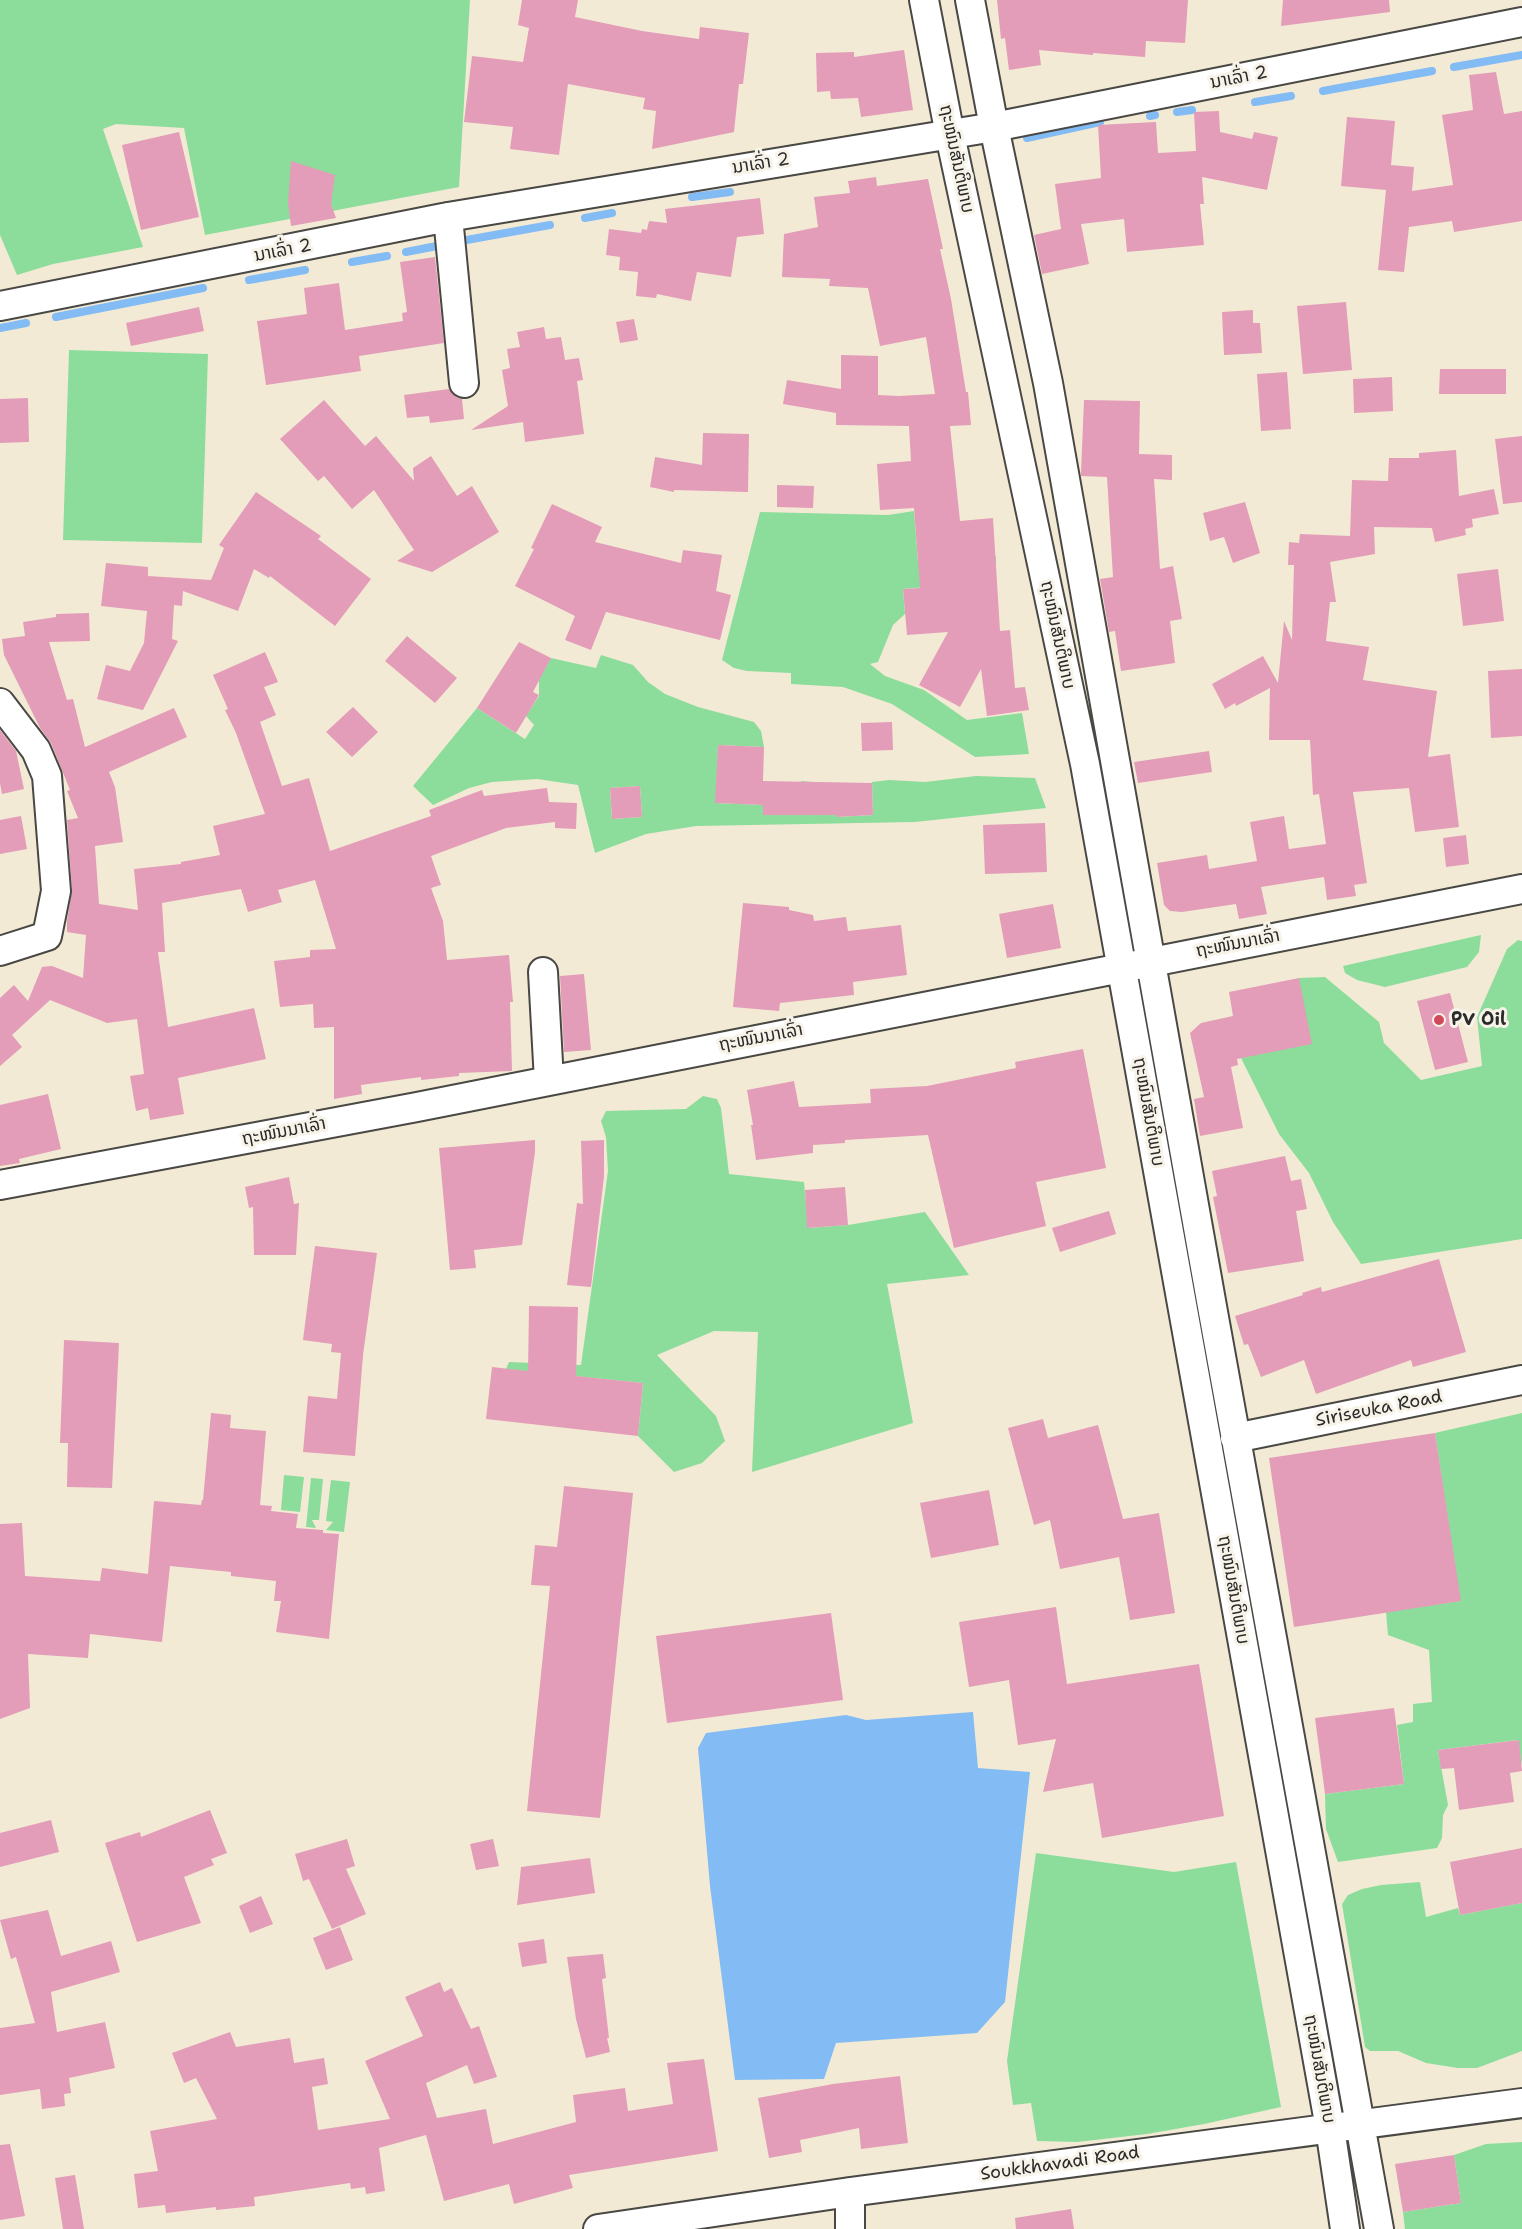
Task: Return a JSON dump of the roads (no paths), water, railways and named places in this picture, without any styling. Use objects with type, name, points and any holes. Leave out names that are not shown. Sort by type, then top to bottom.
[{"type":"street","name":"ຖະໜົນສັນຕິພາບ","points":[[924,0],[950,135],[1085,764],[1330,2128],[1345,2229]]},
{"type":"street","name":"ຖະໜົນສັນຕິພາບ","points":[[970,0],[994,127],[1048,383],[1235,1438],[1379,2229]]},
{"type":"street","name":"ນາເລົ່າ 2","points":[[0,306],[448,218],[994,127],[1522,22]]},
{"type":"street","points":[[448,218],[464,383]]},
{"type":"street","points":[[0,703],[36,750],[47,776],[56,891],[47,936],[0,951]]},
{"type":"street","name":"ຖະໜົນນາເລົ່າ","points":[[0,1185],[549,1081],[1122,966],[1522,889]]},
{"type":"street","points":[[543,972],[549,1081]]},
{"type":"street","name":"Siriseuka Road","points":[[1235,1438],[1522,1380]]},
{"type":"street","name":"Soukkhavadi Road","points":[[598,2229],[850,2192],[1522,2103]]},
{"type":"street","points":[[850,2192],[850,2229]]},
{"type":"water","points":[[973,1712],[978,1768],[1030,1772],[1005,2002],[977,2033],[836,2043],[824,2079],[735,2080],[710,1886],[698,1748],[706,1733],[846,1715],[866,1720]]},
{"type":"waterway","points":[[1454,67],[1522,55]]},
{"type":"waterway","points":[[1323,91],[1432,71]]},
{"type":"waterway","points":[[1255,102],[1291,96]]},
{"type":"waterway","points":[[1177,112],[1192,110]]},
{"type":"waterway","points":[[1150,116],[1155,115]]},
{"type":"waterway","points":[[1027,138],[1100,122]]},
{"type":"waterway","points":[[692,197],[730,192]]},
{"type":"waterway","points":[[585,218],[612,213]]},
{"type":"waterway","points":[[461,241],[550,225]]},
{"type":"waterway","points":[[406,252],[442,245]]},
{"type":"waterway","points":[[352,262],[387,256]]},
{"type":"waterway","points":[[249,280],[305,270]]},
{"type":"waterway","points":[[56,317],[203,288]]},
{"type":"waterway","points":[[0,328],[26,323]]},
{"type":"place","name":"PV Oil","points":[[1439,1020]]}]
